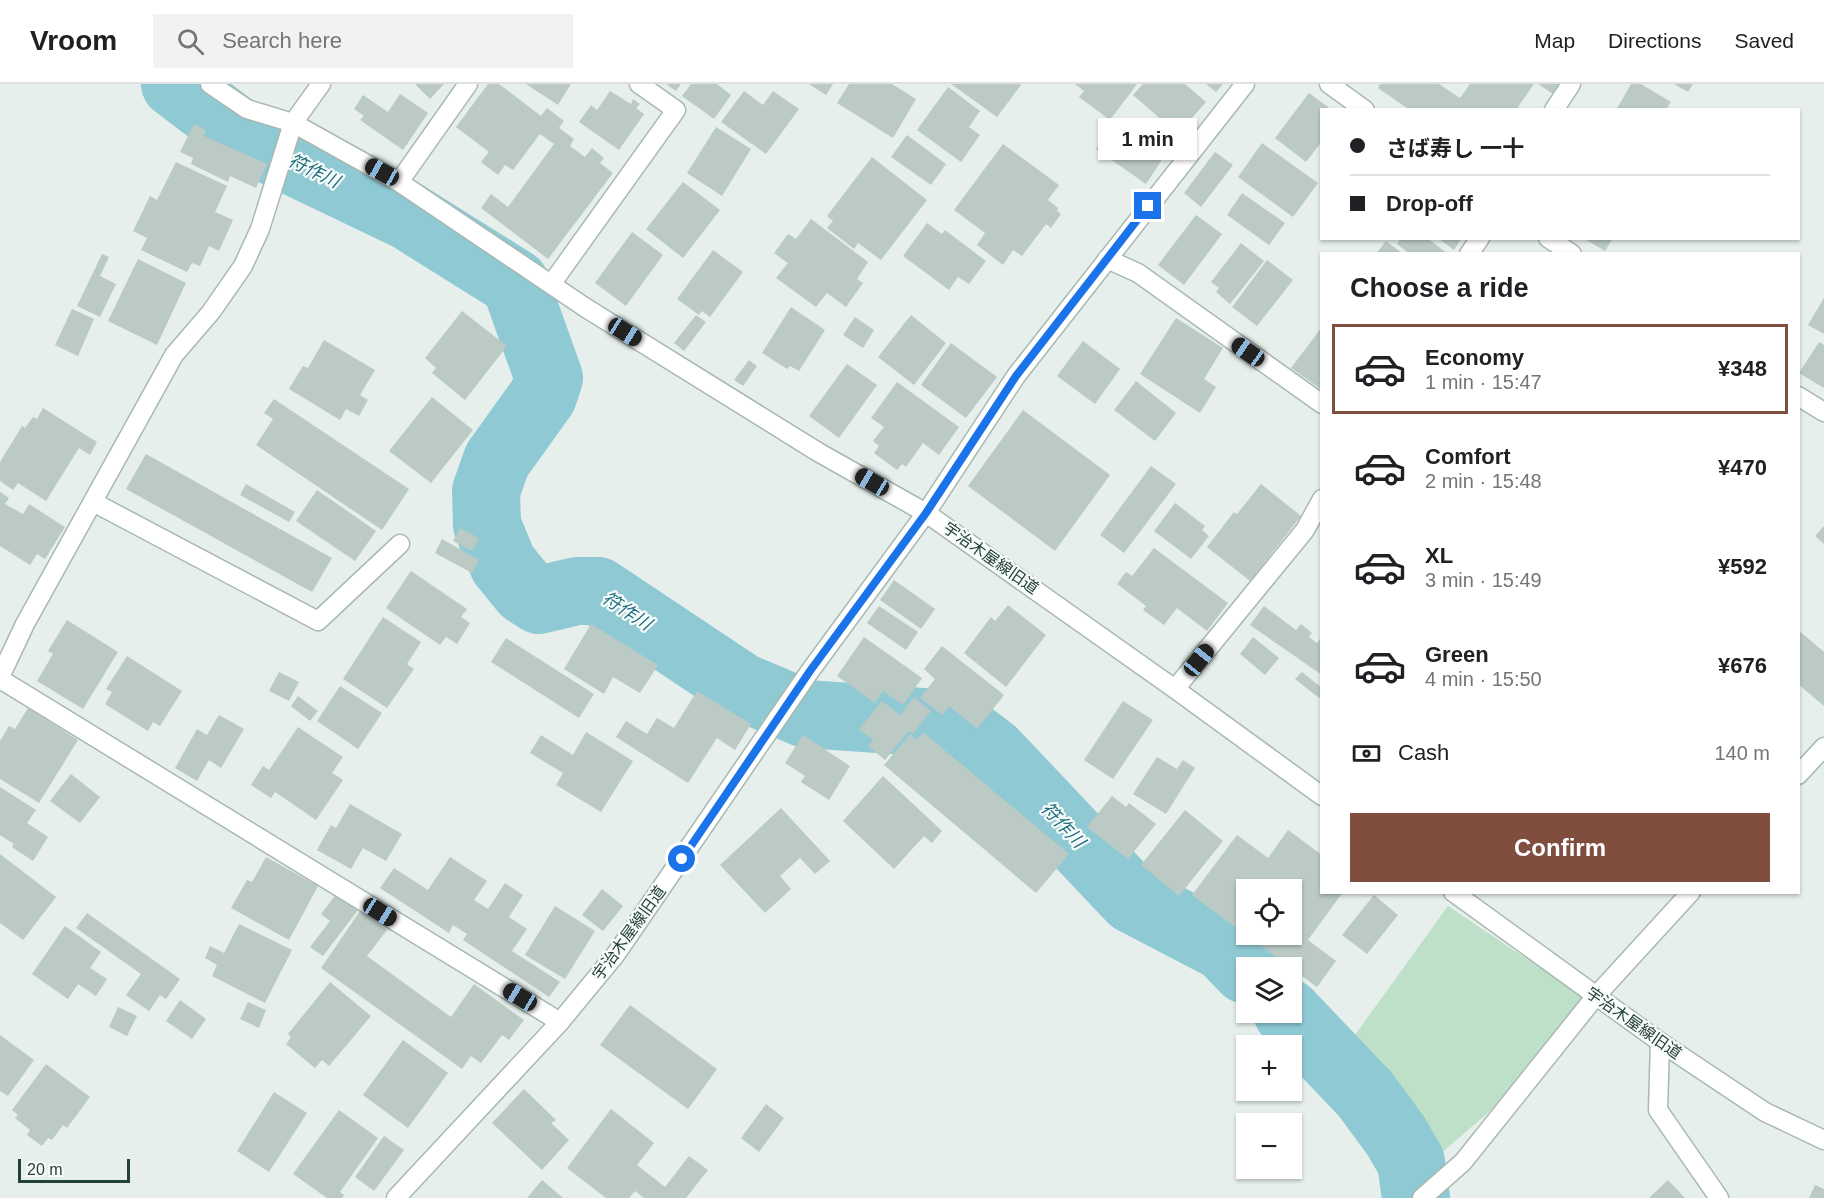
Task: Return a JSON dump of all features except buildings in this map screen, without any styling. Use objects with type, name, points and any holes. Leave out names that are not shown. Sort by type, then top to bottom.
[{"type":"street","points":[[210,84],[247,109],[292,125],[399,182],[586,308],[818,452],[926,513],[1016,376],[1245,84]]},
{"type":"street","points":[[321,84],[292,125],[260,229],[243,266],[211,312],[174,355],[25,624],[0,678],[560,1022]]},
{"type":"street","points":[[399,182],[468,84]]},
{"type":"street","points":[[552,283],[676,110],[639,84]]},
{"type":"street","points":[[1329,84],[1362,108]]},
{"type":"street","points":[[1555,108],[1571,84]]},
{"type":"street","points":[[1551,240],[1569,252]]},
{"type":"street","points":[[1107,259],[1138,273],[1320,403]]},
{"type":"street","points":[[1800,397],[1824,412]]},
{"type":"street","points":[[93,502],[318,621],[400,544]]},
{"type":"street","points":[[1176,689],[1305,530],[1320,503]]},
{"type":"street","name":"宇治木屋線旧道","points":[[396,1198],[560,1022],[616,954],[810,671],[926,513],[1176,689],[1320,795]]},
{"type":"street","points":[[1800,773],[1824,747]]},
{"type":"street","name":"宇治木屋線旧道","points":[[1456,894],[1660,1042],[1765,1112],[1824,1140]]},
{"type":"street","points":[[1422,1198],[1462,1162],[1595,997],[1688,894]]},
{"type":"street","points":[[1660,1042],[1658,1110],[1719,1198]]},
{"type":"green space","points":[[1448,906],[1589,1001],[1534,1073],[1425,1167],[1339,1057]]},
{"type":"waterway","name":"符作川","points":[[175,84],[249,140],[408,216],[515,283],[549,378],[543,396],[497,460],[486,491],[487,525],[503,564],[525,591],[539,600],[577,591],[598,591],[742,687],[806,714],[937,723],[972,736],[993,752],[1132,899],[1224,947],[1236,960]]},
{"type":"waterway","name":"符作川","points":[[1297,1023],[1365,1094],[1396,1136],[1411,1162],[1416,1198]]},
{"type":"route","points":[[682,859],[810,671],[926,513],[1016,376],[1148,206]]}]
